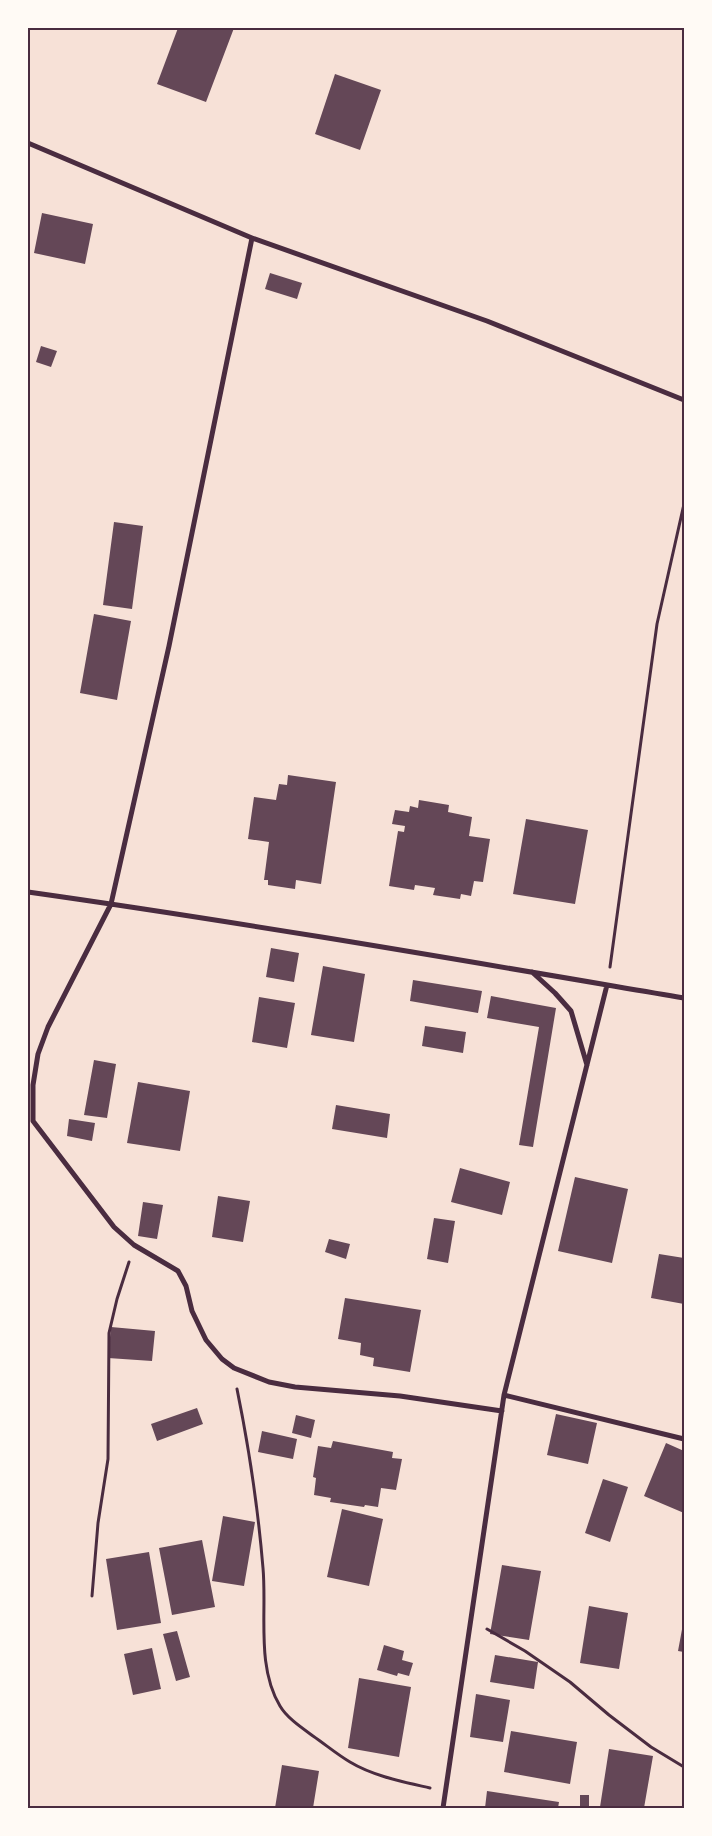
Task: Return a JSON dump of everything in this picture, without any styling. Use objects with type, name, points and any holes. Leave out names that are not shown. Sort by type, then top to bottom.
[{"type":"street","points":[[28,143],[252,238],[487,321],[684,400]]},
{"type":"street","points":[[252,238],[169,646],[112,904],[48,1027],[38,1054],[33,1086],[33,1121],[114,1227],[134,1245],[178,1271],[186,1286],[192,1311],[206,1340],[234,1368],[269,1382],[295,1387],[400,1396],[502,1411]]},
{"type":"street","points":[[28,892],[112,904],[684,998]]},
{"type":"street","points":[[531,972],[555,993],[571,1012],[587,1067]]},
{"type":"street","points":[[443,1808],[504,1395],[607,985]]},
{"type":"street","points":[[504,1395],[684,1439]]},
{"type":"path","points":[[607,985],[657,624],[684,504]]},
{"type":"path","points":[[92,1596],[98,1523],[108,1459],[109,1333],[117,1299],[134,1245]]},
{"type":"path","points":[[234,1368],[246,1435],[263,1569],[265,1648],[269,1678],[273,1693],[281,1709],[301,1727],[352,1764],[395,1781],[446,1791]]},
{"type":"path","points":[[471,1620],[525,1651],[562,1677],[651,1747],[684,1767]]},
{"type":"building","points":[[178,28],[234,28],[206,102],[157,84]]},
{"type":"building","points":[[335,74],[381,90],[360,150],[315,134]]},
{"type":"building","points":[[42,213],[93,224],[85,264],[34,253]]},
{"type":"building","points":[[270,273],[302,283],[297,299],[265,289]]},
{"type":"building","points":[[41,346],[57,351],[51,367],[36,362]]},
{"type":"building","points":[[114,522],[143,526],[132,609],[103,605]]},
{"type":"building","points":[[94,614],[131,621],[117,700],[80,693]]},
{"type":"building","points":[[288,775],[336,782],[321,884],[296,880],[295,889],[268,885],[268,880],[264,880],[269,842],[248,839],[254,797],[276,800],[279,784],[287,785]]},
{"type":"building","points":[[419,800],[449,805],[448,812],[472,817],[469,836],[490,839],[483,882],[474,881],[471,896],[461,894],[460,899],[433,895],[435,888],[415,885],[414,890],[389,886],[398,831],[404,832],[405,826],[392,824],[395,810],[409,812],[410,806],[418,808]]},
{"type":"building","points":[[526,819],[588,830],[575,904],[513,894]]},
{"type":"building","points":[[271,948],[299,953],[294,982],[266,977]]},
{"type":"building","points":[[323,966],[365,974],[354,1042],[311,1035]]},
{"type":"building","points":[[413,980],[482,991],[478,1013],[410,1001]]},
{"type":"building","points":[[491,996],[556,1008],[533,1147],[519,1145],[539,1027],[487,1018]]},
{"type":"building","points":[[259,997],[295,1003],[287,1048],[252,1042]]},
{"type":"building","points":[[425,1026],[466,1032],[463,1053],[422,1046]]},
{"type":"building","points":[[94,1060],[116,1064],[107,1118],[84,1115]]},
{"type":"building","points":[[138,1082],[190,1091],[180,1151],[127,1143]]},
{"type":"building","points":[[336,1105],[390,1114],[387,1138],[332,1129]]},
{"type":"building","points":[[69,1119],[95,1123],[92,1141],[67,1136]]},
{"type":"building","points":[[460,1168],[510,1182],[502,1215],[451,1202]]},
{"type":"building","points":[[575,1177],[628,1189],[612,1263],[558,1251]]},
{"type":"building","points":[[218,1196],[250,1201],[243,1242],[212,1237]]},
{"type":"building","points":[[143,1202],[163,1205],[157,1239],[138,1236]]},
{"type":"building","points":[[434,1218],[455,1221],[448,1263],[427,1259]]},
{"type":"building","points":[[329,1239],[350,1244],[346,1259],[325,1252]]},
{"type":"building","points":[[659,1254],[684,1258],[684,1304],[651,1298]]},
{"type":"building","points":[[345,1298],[421,1310],[410,1372],[373,1366],[374,1358],[360,1355],[361,1343],[338,1339]]},
{"type":"building","points":[[111,1327],[155,1331],[152,1361],[108,1358]]},
{"type":"building","points":[[197,1408],[203,1424],[157,1441],[151,1424]]},
{"type":"building","points":[[556,1414],[597,1423],[588,1464],[547,1455]]},
{"type":"building","points":[[296,1415],[315,1420],[311,1438],[292,1433]]},
{"type":"building","points":[[262,1431],[297,1439],[293,1459],[258,1452]]},
{"type":"building","points":[[333,1441],[393,1452],[392,1458],[402,1459],[396,1490],[381,1488],[378,1507],[330,1502],[331,1498],[314,1495],[316,1478],[313,1477],[318,1446],[331,1448]]},
{"type":"building","points":[[666,1443],[684,1451],[684,1513],[644,1496]]},
{"type":"building","points":[[603,1479],[628,1487],[610,1542],[585,1533]]},
{"type":"building","points":[[342,1509],[383,1519],[369,1586],[327,1577]]},
{"type":"building","points":[[223,1516],[255,1522],[244,1586],[212,1581]]},
{"type":"building","points":[[202,1540],[215,1607],[172,1615],[159,1548]]},
{"type":"building","points":[[149,1552],[161,1623],[117,1630],[106,1559]]},
{"type":"building","points":[[502,1565],[541,1571],[529,1640],[490,1634]]},
{"type":"building","points":[[589,1606],[628,1613],[619,1669],[580,1663]]},
{"type":"building","points":[[684,1624],[684,1652],[678,1651]]},
{"type":"building","points":[[177,1631],[190,1677],[176,1681],[163,1634]]},
{"type":"building","points":[[384,1645],[404,1651],[402,1660],[413,1663],[409,1676],[398,1673],[397,1676],[377,1670]]},
{"type":"building","points":[[152,1648],[161,1689],[133,1695],[124,1654]]},
{"type":"building","points":[[495,1655],[538,1662],[534,1689],[490,1682]]},
{"type":"building","points":[[359,1678],[411,1687],[399,1757],[348,1748]]},
{"type":"building","points":[[476,1694],[510,1700],[503,1742],[470,1737]]},
{"type":"building","points":[[511,1731],[577,1742],[570,1784],[504,1772]]},
{"type":"building","points":[[609,1749],[653,1756],[644,1808],[600,1807]]},
{"type":"building","points":[[282,1765],[319,1771],[313,1808],[275,1808]]},
{"type":"building","points":[[487,1791],[559,1802],[558,1808],[485,1808]]},
{"type":"building","points":[[580,1795],[589,1795],[589,1808],[580,1808]]}]
